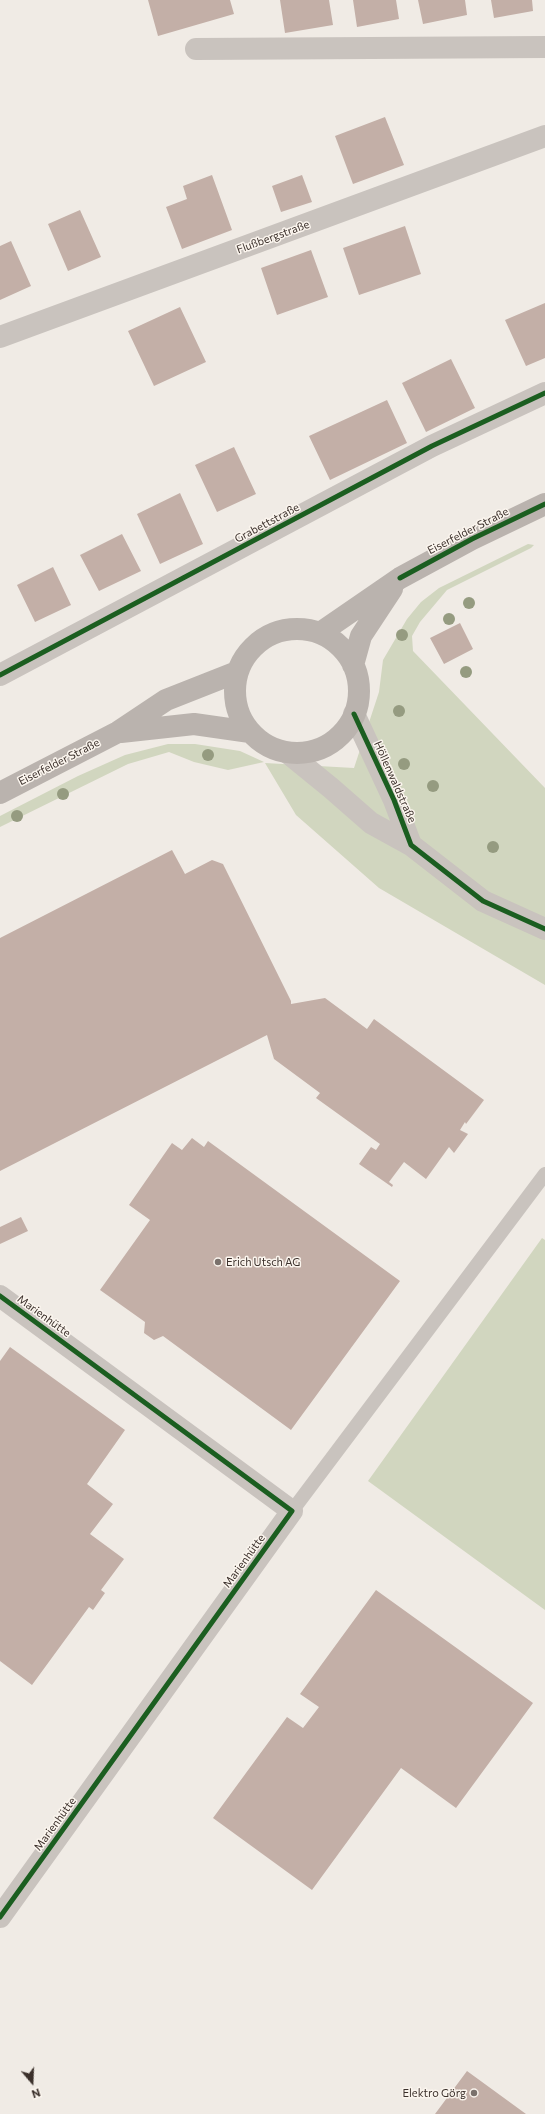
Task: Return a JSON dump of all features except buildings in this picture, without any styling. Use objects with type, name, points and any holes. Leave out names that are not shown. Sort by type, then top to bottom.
[{"type":"main road","name":"Eiserfelder Straße","points":[[320,633],[400,578],[472,539],[545,504]]},
{"type":"main road","name":"Eiserfelder Straße","points":[[353,665],[360,636],[400,578]]},
{"type":"main road","points":[[300,629],[320,633],[339,647],[353,665],[358,681],[358,692],[354,714],[344,732],[328,745],[308,752],[288,752],[274,749],[261,742],[250,732],[239,714],[234,693],[237,672],[247,654],[262,640],[280,632],[300,629]]},
{"type":"main road","name":"Eiserfelder Straße","points":[[0,793],[118,732],[166,700],[237,672]]},
{"type":"main road","name":"Eiserfelder Straße","points":[[118,732],[194,724],[250,732]]},
{"type":"street","points":[[196,49],[545,47]]},
{"type":"street","name":"Flußbergstraße","points":[[0,337],[545,136]]},
{"type":"street","name":"Grabettstraße","points":[[0,675],[432,446],[545,393]]},
{"type":"street","name":"Höllenwaldstraße","points":[[354,714],[394,800],[411,845]]},
{"type":"street","name":"Höllenwaldstraße","points":[[288,752],[332,788],[371,823],[411,845],[483,901],[545,929]]},
{"type":"street","name":"Marienhütte","points":[[0,1296],[292,1511],[0,1917]]},
{"type":"lane","points":[[292,1511],[545,1174]]},
{"type":"green space","points":[[528,544],[534,545],[531,548],[447,590],[420,622],[412,636],[413,651],[545,788],[545,985],[379,888],[296,815],[265,763],[354,768],[379,692],[383,660],[407,619],[421,602],[439,588]]},
{"type":"green space","points":[[168,744],[195,744],[240,751],[264,762],[228,770],[194,762],[169,752],[128,764],[0,827],[0,816],[78,776],[125,755]]},
{"type":"green space","points":[[542,1238],[545,1240],[545,1610],[368,1481]]},
{"type":"cycle path","points":[[0,675],[432,446],[545,393]]},
{"type":"cycle path","points":[[400,578],[472,539],[545,504]]},
{"type":"cycle path","points":[[354,714],[394,800],[411,845],[483,901],[545,929]]},
{"type":"cycle path","points":[[0,1296],[292,1511],[0,1917]]},
{"type":"place","name":"Erich Utsch AG","points":[[218,1262]]},
{"type":"place","name":"Elektro Görg","points":[[474,2093]]}]
